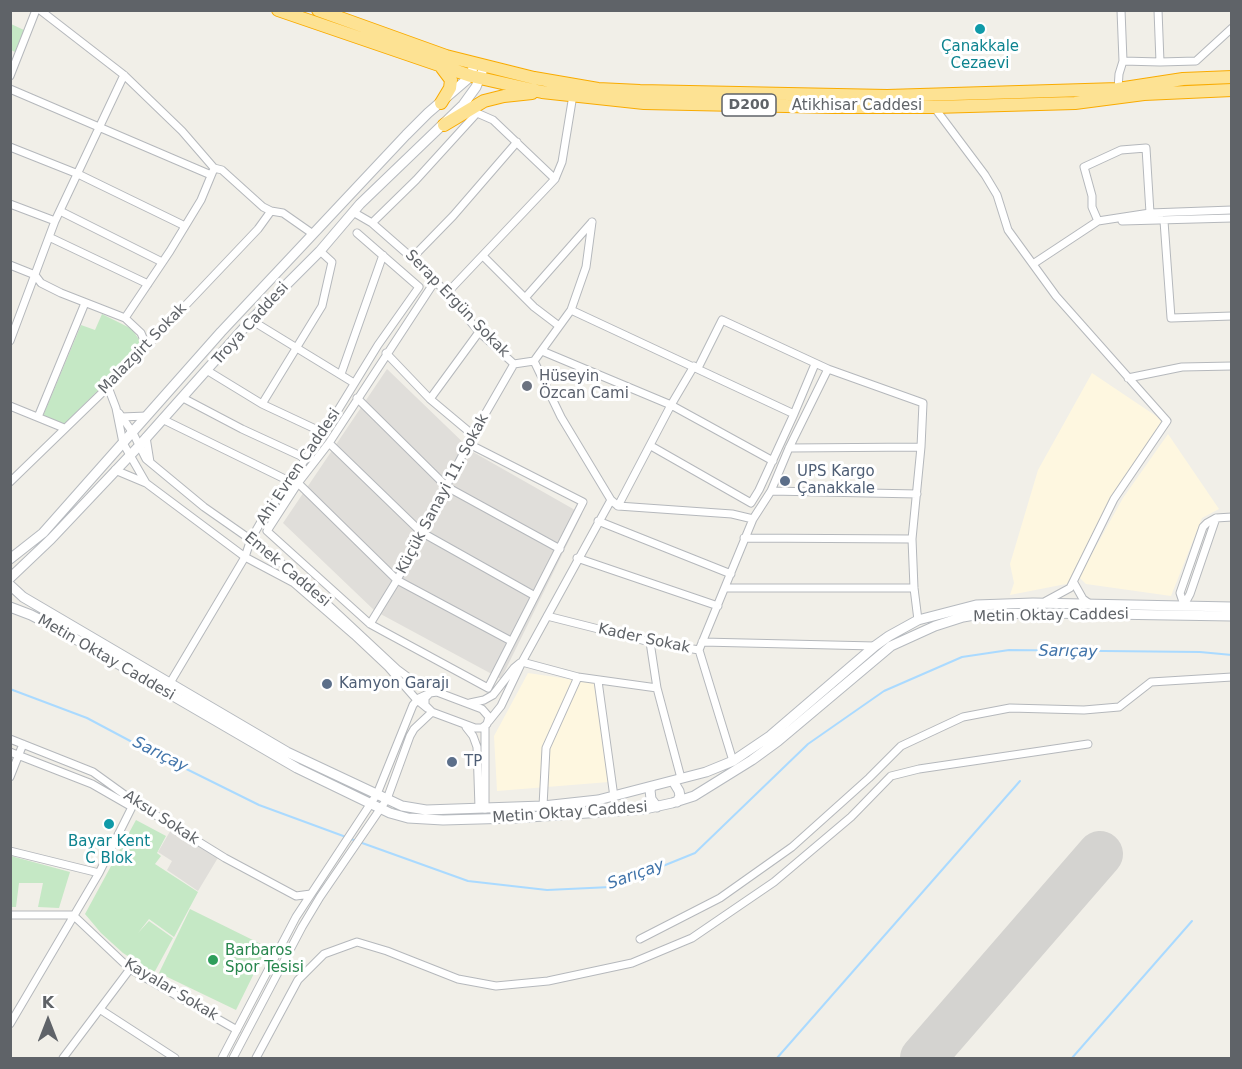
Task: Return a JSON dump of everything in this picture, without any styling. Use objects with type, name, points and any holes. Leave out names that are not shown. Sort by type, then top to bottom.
[{"type":"highway","name":"Atikhisar Caddesi","points":[[278,10],[476,78],[542,92],[678,105],[934,107],[1118,89],[1183,79],[1232,77]]},
{"type":"highway","name":"Atikhisar Caddesi","points":[[318,10],[446,56],[479,65],[565,84],[640,91],[1030,98],[1075,103],[1144,94],[1232,90]]},
{"type":"highway","points":[[441,103],[450,88],[451,80],[442,68]]},
{"type":"highway","points":[[444,125],[484,101],[504,96],[542,92]]},
{"type":"main road","name":"Troya Caddesi","points":[[10,578],[51,539],[138,447],[252,320],[320,251],[353,212],[463,105],[476,78],[479,65]]},
{"type":"main road","name":"Troya Caddesi","points":[[10,559],[43,533],[313,234],[420,120],[476,78]]},
{"type":"main road","name":"Metin Oktay Caddesi","points":[[10,585],[23,597],[287,752],[402,806],[426,810],[543,806],[614,797],[706,772],[733,761],[770,735],[875,646],[918,620],[976,605],[1042,603],[1232,607]]},
{"type":"main road","points":[[1184,605],[1184,616]]},
{"type":"main road","name":"Metin Oktay Caddesi","points":[[10,607],[60,630],[297,768],[370,805],[408,818],[443,820],[515,818],[645,809],[694,796],[778,741],[891,646],[935,626],[980,614],[1232,616]]},
{"type":"main road","points":[[677,779],[680,796],[677,802]]},
{"type":"main road","points":[[652,786],[651,799],[657,807]]},
{"type":"street","points":[[10,76],[38,10],[124,75],[169,116],[213,172]]},
{"type":"street","points":[[1118,89],[1123,61],[1121,10]]},
{"type":"street","points":[[1158,10],[1160,62]]},
{"type":"street","points":[[1123,61],[1197,61],[1232,28]]},
{"type":"street","points":[[10,341],[56,220],[124,75]]},
{"type":"street","points":[[10,89],[100,128],[213,172],[222,170],[262,207],[283,213],[313,234]]},
{"type":"street","points":[[447,293],[555,179],[562,162],[573,95]]},
{"type":"street","points":[[934,107],[985,175],[997,195],[1008,230],[1056,296],[1167,421],[1114,500],[1074,583],[1064,593],[1042,603]]},
{"type":"street","points":[[372,222],[416,180],[477,113],[493,120],[555,179]]},
{"type":"street","points":[[412,258],[453,216],[517,142]]},
{"type":"street","points":[[10,147],[78,174],[185,226]]},
{"type":"street","points":[[1098,221],[1092,207],[1092,196],[1084,167],[1121,150],[1146,148],[1150,213]]},
{"type":"street","points":[[125,318],[201,200],[213,172]]},
{"type":"street","points":[[10,204],[56,220]]},
{"type":"street","points":[[1033,264],[1098,221],[1150,213],[1232,210]]},
{"type":"street","points":[[60,211],[162,262]]},
{"type":"street","name":"Malazgirt Sokak","points":[[10,482],[108,387],[258,229],[271,211]]},
{"type":"street","name":"Serap Ergün Sokak","points":[[353,212],[372,222],[412,258],[447,293],[480,332],[514,364],[534,361]]},
{"type":"street","points":[[1150,213],[1164,221]]},
{"type":"street","points":[[1098,221],[1232,218]]},
{"type":"street","points":[[1164,221],[1171,318],[1232,316]]},
{"type":"street","points":[[525,298],[592,222],[586,267],[572,310],[534,361],[561,417],[610,500],[618,506],[732,514],[753,519]]},
{"type":"street","points":[[341,374],[383,255],[357,233]]},
{"type":"street","points":[[49,237],[148,284]]},
{"type":"street","points":[[262,404],[322,306],[332,262],[320,251]]},
{"type":"street","name":"Ahi Evren Caddesi","points":[[170,684],[245,557],[251,539],[324,433],[354,383],[419,287],[383,255]]},
{"type":"street","points":[[483,256],[525,298],[559,326]]},
{"type":"street","points":[[10,265],[35,275],[41,283],[125,318],[141,333],[146,345]]},
{"type":"street","points":[[435,281],[267,531],[370,624],[488,688],[583,502],[469,444]]},
{"type":"street","points":[[38,417],[85,303]]},
{"type":"street","points":[[572,310],[794,414]]},
{"type":"street","points":[[252,320],[354,383]]},
{"type":"street","points":[[618,506],[671,405],[696,367],[722,320],[815,364],[923,403],[912,539],[918,620]]},
{"type":"street","points":[[430,399],[480,332]]},
{"type":"street","points":[[542,351],[671,405],[772,461]]},
{"type":"street","points":[[386,353],[430,399],[473,435]]},
{"type":"street","name":"Küçük Sanayi 11. Sokak","points":[[370,624],[397,580],[473,435],[514,364]]},
{"type":"street","points":[[651,446],[751,503],[794,414],[815,364]]},
{"type":"street","points":[[1128,378],[1182,367],[1232,366]]},
{"type":"street","points":[[699,650],[744,538],[771,491],[789,448],[828,369]]},
{"type":"street","points":[[208,371],[262,404],[324,433]]},
{"type":"street","points":[[108,387],[116,408]]},
{"type":"street","points":[[183,398],[305,458]]},
{"type":"street","points":[[357,398],[447,487],[561,549]]},
{"type":"street","points":[[10,406],[64,428]]},
{"type":"street","name":"Emek Caddesi","points":[[116,408],[133,433],[138,447],[150,462],[204,507],[251,539],[308,586],[397,669],[433,692],[468,703]]},
{"type":"street","name":"Emek Caddesi","points":[[116,408],[123,443],[146,483],[245,557],[294,583],[388,667],[429,710],[475,728],[487,724]]},
{"type":"street","points":[[121,417],[147,416]]},
{"type":"street","points":[[162,419],[289,481]]},
{"type":"street","points":[[146,438],[150,462]]},
{"type":"street","points":[[328,442],[421,532],[535,596]]},
{"type":"street","points":[[789,448],[921,447]]},
{"type":"street","points":[[115,470],[146,483]]},
{"type":"street","points":[[298,483],[397,580],[511,641]]},
{"type":"street","points":[[771,491],[917,494]]},
{"type":"street","points":[[487,724],[501,706],[577,558],[610,500]]},
{"type":"street","points":[[1184,605],[1216,519],[1232,517]]},
{"type":"street","points":[[598,521],[731,574]]},
{"type":"street","points":[[744,538],[912,539]]},
{"type":"street","points":[[577,558],[718,606]]},
{"type":"street","points":[[1074,583],[1083,599],[1091,604]]},
{"type":"street","points":[[725,588],[914,588]]},
{"type":"street","name":"Kader Sokak","points":[[547,616],[650,642],[699,650],[733,761]]},
{"type":"street","points":[[650,642],[657,688],[677,779]]},
{"type":"street","points":[[702,642],[875,646]]},
{"type":"street","points":[[522,662],[598,681],[657,688]]},
{"type":"street","points":[[468,703],[493,695],[514,668],[522,662]]},
{"type":"street","points":[[543,806],[546,748],[578,677]]},
{"type":"street","points":[[640,939],[720,898],[792,847],[901,746],[963,717],[1010,708],[1084,710],[1119,707],[1151,682],[1232,677]]},
{"type":"street","points":[[598,681],[614,797]]},
{"type":"street","points":[[222,1059],[291,927],[377,794],[413,705],[417,700],[433,692]]},
{"type":"street","points":[[233,1059],[297,936],[320,897],[387,799],[410,736],[429,710],[424,701],[433,692]]},
{"type":"street","points":[[468,703],[485,711],[487,724],[482,809]]},
{"type":"street","points":[[464,725],[473,736],[477,747],[482,809]]},
{"type":"street","name":"Aksu Sokak","points":[[10,739],[93,772],[136,803],[225,858],[296,896],[311,894]]},
{"type":"street","points":[[10,777],[23,744]]},
{"type":"street","points":[[256,1059],[298,980],[324,954],[357,942],[387,951],[458,979],[496,986],[548,981],[632,963],[692,938],[774,882],[851,817],[891,776],[919,769],[1088,744]]},
{"type":"street","name":"Aksu Sokak","points":[[10,752],[92,783],[132,807],[99,873]]},
{"type":"street","points":[[10,851],[99,873],[10,1024]]},
{"type":"street","points":[[10,915],[73,915]]},
{"type":"street","name":"Kayalar Sokak","points":[[73,915],[130,969],[237,1030]]},
{"type":"street","points":[[75,1059],[65,1056],[130,969]]},
{"type":"street","points":[[101,1010],[176,1059]]},
{"type":"shaded area","points":[[387,369],[473,452],[582,514],[501,679],[375,611],[283,523]]},
{"type":"shaded area","points":[[1092,373],[1162,420],[1071,583],[1010,595],[1014,583],[1010,564],[1038,470]]},
{"type":"shaded area","points":[[1168,434],[1219,509],[1202,518],[1171,596],[1086,584],[1079,577],[1123,498]]},
{"type":"shaded area","points":[[528,673],[596,683],[609,782],[497,791],[494,736]]},
{"type":"shaded area","points":[[172,828],[219,856],[198,891],[167,870],[172,861],[158,852]]},
{"type":"green space","points":[[11,24],[24,30],[15,52],[11,50]]},
{"type":"green space","points":[[102,314],[132,329],[140,341],[139,350],[64,424],[43,416],[81,325],[95,330]]},
{"type":"green space","points":[[136,820],[166,836],[157,853],[161,856],[155,864],[198,892],[174,937],[149,919],[138,933],[149,921],[173,938],[154,973],[123,953],[85,914]]},
{"type":"green space","points":[[11,856],[70,872],[59,908],[38,907],[43,883],[19,883],[16,907],[11,907]]},
{"type":"green space","name":"Barbaros Spor Tesisi","points":[[190,909],[267,947],[236,1010],[159,973]]},
{"type":"waterway","name":"Sarıçay","points":[[351,839],[468,881],[547,890],[611,887],[695,853],[808,744],[884,691],[962,657],[1009,650],[1200,652],[1232,655]]},
{"type":"waterway","name":"Sarıçay","points":[[10,689],[87,718],[259,805],[346,837]]},
{"type":"waterway","points":[[777,1058],[1020,781]]},
{"type":"waterway","points":[[1072,1058],[1192,921]]},
{"type":"runway","points":[[923,1058],[1100,854]]},
{"type":"place","name":"Çanakkale Cezaevi","points":[[980,29]]},
{"type":"place","name":"Hüseyin Özcan Cami","points":[[527,386]]},
{"type":"place","name":"UPS Kargo Çanakkale","points":[[785,481]]},
{"type":"place","name":"Kamyon Garajı","points":[[327,684]]},
{"type":"place","name":"TP","points":[[452,762]]},
{"type":"place","name":"Bayar Kent C Blok","points":[[109,824]]},
{"type":"place","name":"Barbaros Spor Tesisi","points":[[213,960]]}]
